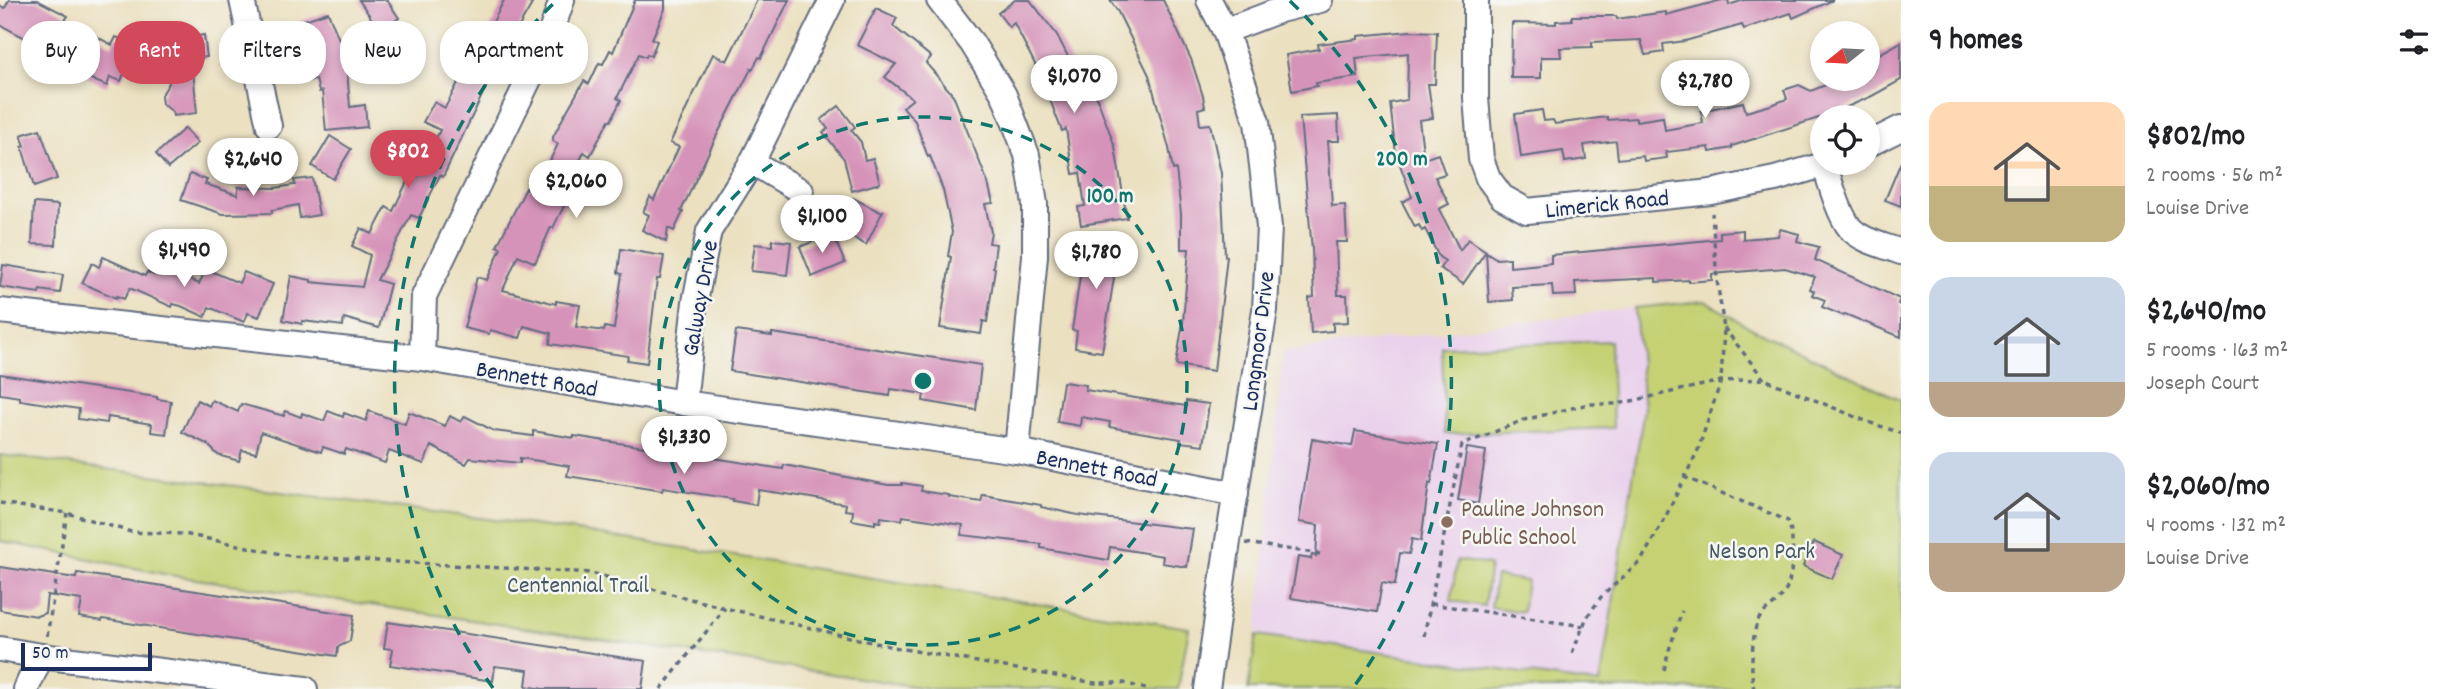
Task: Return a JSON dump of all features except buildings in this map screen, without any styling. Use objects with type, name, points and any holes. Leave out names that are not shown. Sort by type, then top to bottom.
[{"type":"street","points":[[242,0],[269,126]]},
{"type":"street","points":[[422,358],[424,296],[549,38],[562,0]]},
{"type":"street","name":"Galway Drive","points":[[684,403],[695,302],[709,232],[752,162],[832,0]]},
{"type":"street","points":[[939,0],[972,43],[1004,95],[1027,155],[1035,204],[1035,256],[1017,451]]},
{"type":"street","name":"Longmoor Drive","points":[[1207,689],[1265,310],[1269,227],[1257,122],[1225,31],[1209,0]]},
{"type":"street","points":[[1225,31],[1280,10],[1320,0]]},
{"type":"street","name":"Limerick Road","points":[[1476,0],[1476,98],[1481,159],[1488,178],[1502,197],[1527,211],[1711,192],[1810,169]]},
{"type":"street","points":[[1880,138],[1901,128]]},
{"type":"street","points":[[752,162],[801,191]]},
{"type":"street","points":[[1831,175],[1836,198],[1850,229],[1867,239],[1901,252]]},
{"type":"street","name":"Bennett Road","points":[[0,311],[422,358],[684,403],[1017,451],[1236,494]]},
{"type":"street","points":[[0,649],[305,689]]},
{"type":"street","points":[[26,689],[41,656]]},
{"type":"path","points":[[1572,653],[1587,617],[1601,597],[1640,561],[1698,450],[1721,381],[1724,327],[1717,280],[1711,192]]},
{"type":"path","points":[[1724,327],[1764,379]]},
{"type":"path","points":[[1424,636],[1462,445],[1535,417],[1589,404],[1618,404],[1721,381],[1764,379],[1901,433]]},
{"type":"path","points":[[1684,478],[1788,520],[1793,533],[1788,587],[1782,596],[1762,613],[1756,625],[1754,689]]},
{"type":"path","points":[[0,503],[67,513],[131,532],[184,534],[291,556],[591,573],[725,608],[893,647],[1095,683],[1124,683],[1146,689]]},
{"type":"path","points":[[41,656],[67,513]]},
{"type":"path","points":[[1228,541],[1320,554]]},
{"type":"path","points":[[1431,604],[1583,626]]},
{"type":"path","points":[[661,689],[725,608]]},
{"type":"path","points":[[1664,670],[1682,611]]},
{"type":"shaded area","name":"Pauline Johnson Public School","points":[[1635,308],[1644,409],[1601,684],[1257,635],[1283,352]]},
{"type":"green space","name":"Nelson Park","points":[[1705,301],[1753,329],[1901,400],[1901,689],[1248,689],[1257,635],[1600,684],[1644,409],[1635,308]]},
{"type":"green space","points":[[1610,341],[1613,428],[1445,434],[1442,347]]},
{"type":"green space","name":"Centennial Trail","points":[[0,455],[570,530],[1189,628],[1178,689],[933,689],[169,575],[0,541]]},
{"type":"green space","points":[[1457,560],[1490,565],[1484,606],[1451,601]]},
{"type":"green space","points":[[1496,576],[1527,581],[1522,612],[1491,607]]},
{"type":"place","name":"Pauline Johnson Public School","points":[[1447,522]]}]
